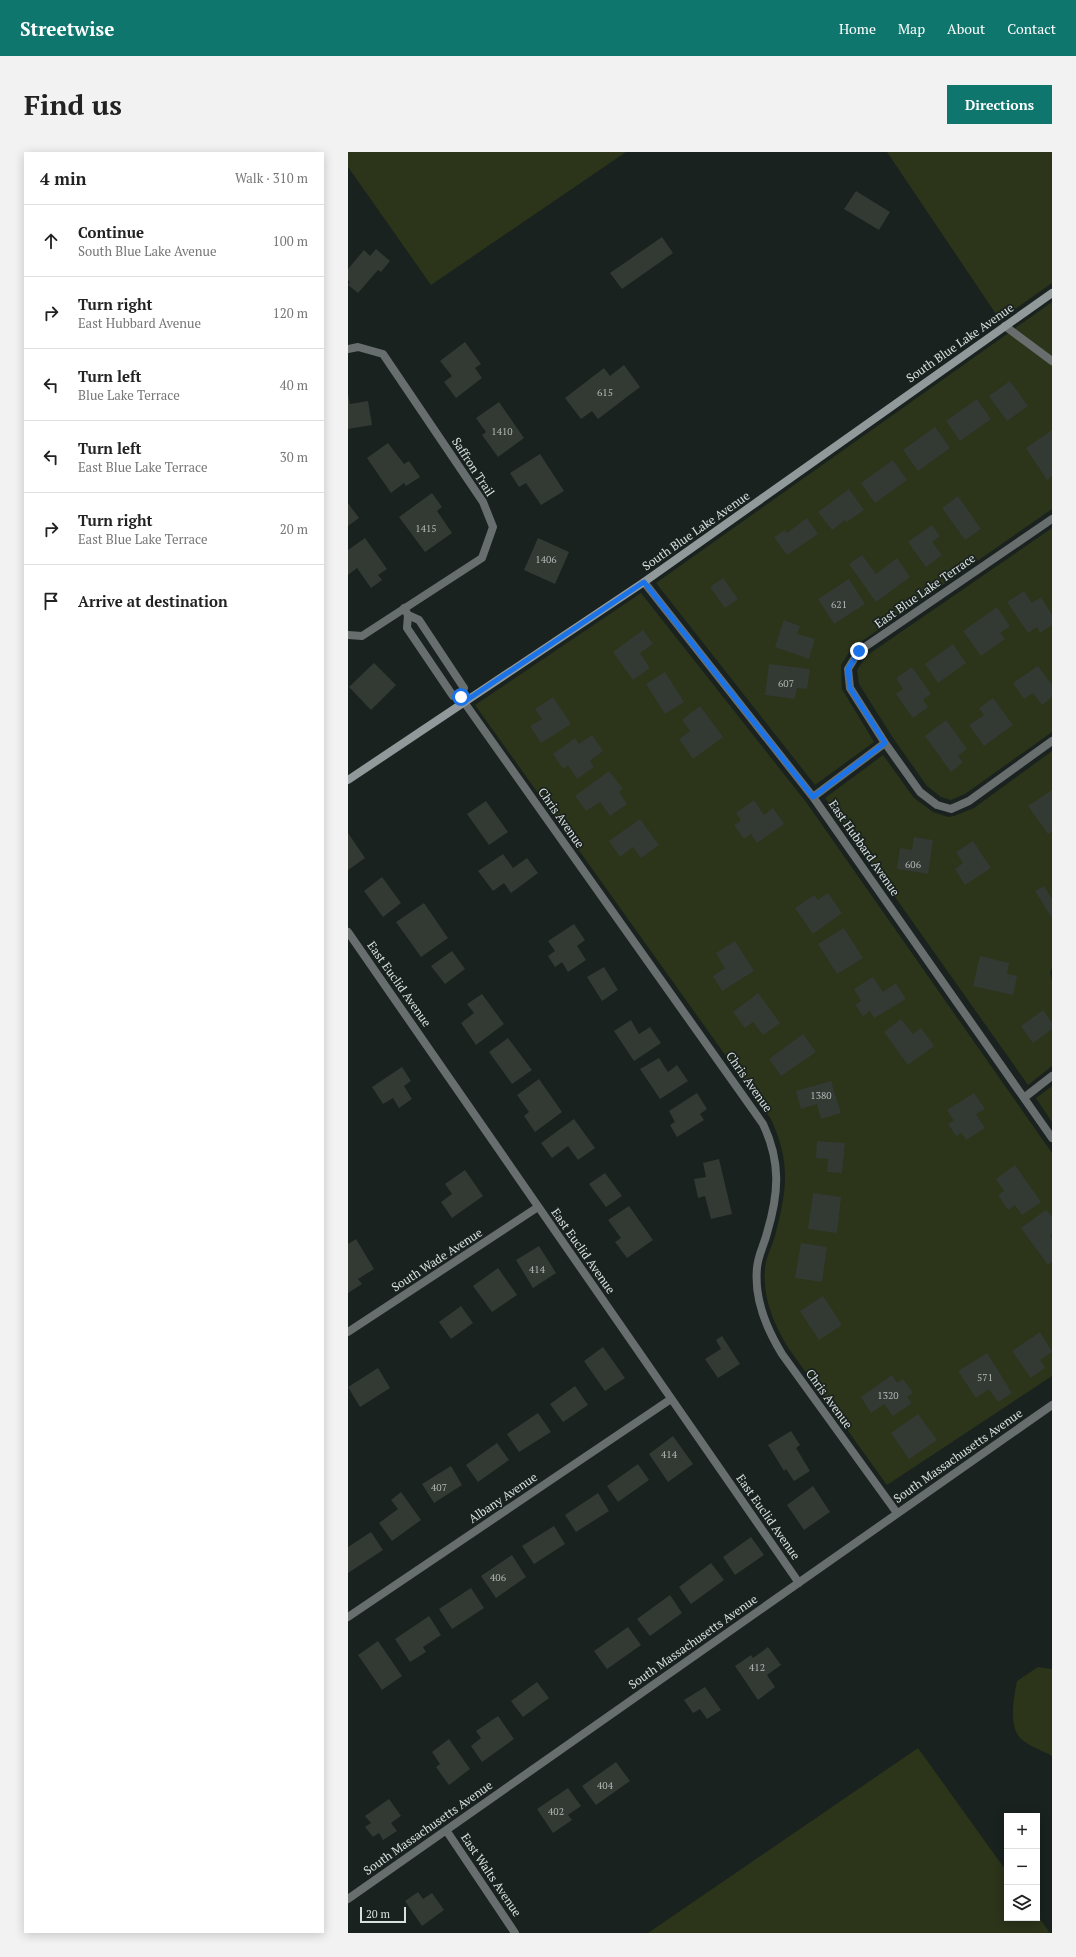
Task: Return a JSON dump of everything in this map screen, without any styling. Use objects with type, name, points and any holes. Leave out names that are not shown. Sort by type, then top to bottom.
[{"type":"main road","name":"South Blue Lake Avenue","points":[[348,780],[463,700],[644,582],[1052,293]]},
{"type":"street","points":[[1005,326],[1052,361]]},
{"type":"street","name":"Saffron Trail","points":[[348,349],[358,347],[383,354],[483,502],[493,527],[482,558],[406,612],[362,636],[348,635]]},
{"type":"street","name":"East Blue Lake Terrace","points":[[1052,519],[859,651],[848,669],[850,688],[885,743],[920,792],[937,805],[951,809],[969,801],[1052,741]]},
{"type":"street","name":"East Hubbard Avenue","points":[[644,582],[813,797],[1025,1097],[1052,1138]]},
{"type":"street","name":"Chris Avenue","points":[[406,612],[407,628],[453,696],[463,700],[763,1124],[772,1141],[778,1181],[776,1200],[757,1267],[758,1293],[765,1320],[771,1337],[782,1354],[897,1514]]},
{"type":"street","name":"Chris Avenue","points":[[406,612],[419,620],[464,688],[463,700]]},
{"type":"street","points":[[813,797],[885,743]]},
{"type":"street","name":"East Euclid Avenue","points":[[348,932],[799,1583]]},
{"type":"street","points":[[1025,1097],[1052,1076]]},
{"type":"street","name":"South Wade Avenue","points":[[348,1332],[538,1207]]},
{"type":"street","name":"Albany Avenue","points":[[348,1617],[671,1399]]},
{"type":"street","name":"South Massachusetts Avenue","points":[[348,1899],[1052,1405]]},
{"type":"street","name":"East Walts Avenue","points":[[446,1830],[515,1933]]},
{"type":"green space","points":[[348,152],[626,152],[431,285],[348,167]]},
{"type":"green space","points":[[887,152],[1052,152],[1052,283],[1000,320]]},
{"type":"green space","points":[[1052,302],[1052,509],[852,648],[841,665],[842,689],[874,742],[815,785],[656,583]]},
{"type":"green space","points":[[1052,528],[1052,732],[965,794],[951,800],[941,797],[927,786],[893,738],[859,684],[857,670],[866,656]]},
{"type":"green space","points":[[641,593],[806,802],[1052,1153],[1052,1376],[887,1485],[789,1349],[778,1330],[770,1310],[765,1290],[765,1268],[779,1220],[785,1177],[782,1149],[771,1119],[475,705]]},
{"type":"green space","points":[[1052,751],[1052,967],[1050,973],[1052,981],[1052,1066],[1028,1085],[825,798],[883,755],[914,798],[933,812],[948,817],[954,816],[974,808]]},
{"type":"green space","points":[[1052,1086],[1052,1122],[1036,1098]]},
{"type":"green space","points":[[1038,1667],[1052,1669],[1052,1756],[1024,1742],[1017,1734],[1014,1727],[1013,1711],[1017,1681]]},
{"type":"green space","points":[[918,1748],[1004,1868],[1004,1921],[1040,1921],[1040,1919],[1050,1933],[648,1933]]},
{"type":"building","points":[[856,191],[890,212],[879,230],[844,209]]},
{"type":"building","points":[[662,237],[673,253],[622,289],[610,273]]},
{"type":"building","points":[[376,249],[390,261],[381,272],[378,270],[358,293],[348,285],[350,282],[348,280],[348,269],[364,250],[370,256]]},
{"type":"building","points":[[465,342],[481,364],[475,368],[482,378],[456,398],[444,382],[452,376],[440,361]]},
{"type":"building","points":[[624,365],[640,387],[598,419],[592,411],[581,419],[565,398],[604,368],[610,376]]},
{"type":"building","points":[[1010,381],[1028,406],[1007,421],[989,396]]},
{"type":"building","points":[[348,394],[350,404],[368,401],[372,425],[348,429]]},
{"type":"building","points":[[977,399],[991,419],[960,441],[946,421]]},
{"type":"building","points":[[499,402],[524,438],[498,457],[482,435],[486,432],[476,418]]},
{"type":"building","points":[[935,427],[950,448],[918,471],[903,450]]},
{"type":"building","points":[[1052,430],[1052,476],[1047,480],[1026,448]]},
{"type":"building","points":[[388,443],[404,464],[409,461],[420,477],[406,486],[404,483],[391,493],[367,458]]},
{"type":"building","points":[[540,454],[564,491],[541,505],[526,483],[519,487],[510,473]]},
{"type":"building","points":[[893,460],[907,480],[875,503],[861,483]]},
{"type":"building","points":[[849,489],[864,510],[847,522],[845,520],[832,530],[818,512]]},
{"type":"building","points":[[432,493],[442,507],[437,511],[452,533],[425,552],[399,517]]},
{"type":"building","points":[[958,496],[981,529],[965,540],[942,508]]},
{"type":"building","points":[[348,503],[359,518],[348,526]]},
{"type":"building","points":[[807,518],[818,534],[787,555],[774,537],[785,530],[787,533]]},
{"type":"building","points":[[932,525],[940,536],[932,542],[942,555],[926,567],[908,542]]},
{"type":"building","points":[[365,538],[387,569],[378,575],[382,580],[371,588],[357,568],[348,575],[348,550]]},
{"type":"building","points":[[538,538],[569,552],[555,584],[524,570]]},
{"type":"building","points":[[862,555],[876,574],[897,558],[910,577],[876,602],[849,564]]},
{"type":"building","points":[[723,578],[738,599],[725,608],[710,587]]},
{"type":"building","points":[[849,579],[865,604],[834,624],[818,599]]},
{"type":"building","points":[[1024,591],[1032,603],[1041,597],[1052,615],[1052,625],[1040,633],[1037,627],[1028,633],[1007,602]]},
{"type":"building","points":[[997,607],[1010,626],[1000,633],[1005,639],[981,656],[963,631]]},
{"type":"building","points":[[784,620],[800,626],[797,634],[815,639],[809,659],[775,647]]},
{"type":"building","points":[[643,630],[653,644],[640,653],[650,668],[633,680],[613,652]]},
{"type":"building","points":[[953,644],[966,663],[938,683],[925,664]]},
{"type":"building","points":[[374,663],[396,685],[371,710],[349,687]]},
{"type":"building","points":[[769,664],[810,669],[807,689],[797,688],[795,699],[765,695]]},
{"type":"building","points":[[1038,666],[1052,685],[1052,697],[1042,705],[1033,693],[1024,699],[1013,683]]},
{"type":"building","points":[[912,667],[931,694],[923,700],[928,707],[913,718],[896,694],[903,689],[896,678]]},
{"type":"building","points":[[665,672],[684,702],[665,714],[646,684]]},
{"type":"building","points":[[553,697],[571,724],[541,743],[530,726],[542,719],[535,709]]},
{"type":"building","points":[[993,698],[1013,725],[984,746],[969,725],[984,715],[979,708]]},
{"type":"building","points":[[700,706],[723,737],[693,759],[679,739],[690,731],[682,720]]},
{"type":"building","points":[[946,720],[967,749],[958,756],[963,762],[951,772],[925,736]]},
{"type":"building","points":[[592,735],[603,751],[590,761],[594,767],[577,779],[568,765],[563,769],[553,754],[575,738],[579,744]]},
{"type":"building","points":[[609,771],[623,789],[619,792],[627,804],[610,816],[600,802],[586,811],[575,796]]},
{"type":"building","points":[[1052,790],[1052,831],[1048,834],[1028,806]]},
{"type":"building","points":[[754,800],[764,815],[773,808],[784,824],[757,843],[751,834],[744,839],[734,825],[741,820],[736,813]]},
{"type":"building","points":[[486,801],[508,832],[489,845],[467,814]]},
{"type":"building","points":[[640,819],[659,845],[641,858],[633,847],[620,857],[609,841]]},
{"type":"building","points":[[348,833],[365,858],[348,870]]},
{"type":"building","points":[[914,837],[933,840],[928,874],[897,869],[900,848],[912,850]]},
{"type":"building","points":[[973,841],[991,868],[965,885],[955,869],[963,863],[956,852]]},
{"type":"building","points":[[503,854],[513,868],[527,858],[538,873],[511,893],[504,883],[493,891],[478,871]]},
{"type":"building","points":[[382,877],[401,903],[383,917],[364,891]]},
{"type":"building","points":[[1044,886],[1052,899],[1052,918],[1035,891]]},
{"type":"building","points":[[828,893],[842,913],[813,934],[795,908],[814,895],[818,900]]},
{"type":"building","points":[[424,903],[448,938],[421,957],[396,922]]},
{"type":"building","points":[[574,924],[585,940],[577,946],[586,960],[568,972],[562,962],[555,967],[548,956],[555,951],[548,941]]},
{"type":"building","points":[[844,928],[863,958],[837,974],[818,944]]},
{"type":"building","points":[[735,941],[754,971],[722,991],[713,976],[725,968],[716,953]]},
{"type":"building","points":[[452,951],[465,969],[445,984],[431,966]]},
{"type":"building","points":[[980,956],[1009,963],[1007,974],[1017,976],[1013,995],[973,986]]},
{"type":"building","points":[[604,967],[618,990],[602,1001],[587,977]]},
{"type":"building","points":[[873,977],[883,992],[896,983],[906,999],[874,1018],[870,1011],[863,1016],[855,1005],[861,1001],[854,989]]},
{"type":"building","points":[[758,993],[780,1023],[763,1035],[753,1022],[745,1028],[733,1012]]},
{"type":"building","points":[[482,994],[504,1024],[476,1045],[461,1023],[474,1013],[467,1004]]},
{"type":"building","points":[[1043,1010],[1052,1023],[1052,1029],[1033,1043],[1021,1026]]},
{"type":"building","points":[[901,1019],[913,1034],[921,1028],[934,1046],[908,1065],[884,1032]]},
{"type":"building","points":[[631,1020],[639,1034],[650,1027],[661,1043],[634,1061],[614,1031]]},
{"type":"building","points":[[803,1034],[816,1052],[781,1076],[769,1059]]},
{"type":"building","points":[[508,1038],[532,1070],[512,1084],[489,1052]]},
{"type":"building","points":[[659,1058],[668,1072],[677,1065],[688,1081],[660,1099],[640,1069]]},
{"type":"building","points":[[402,1067],[411,1081],[404,1086],[412,1099],[399,1108],[393,1098],[383,1104],[372,1087]]},
{"type":"building","points":[[539,1079],[562,1112],[535,1132],[524,1116],[529,1112],[517,1095]]},
{"type":"building","points":[[831,1081],[841,1113],[821,1119],[817,1104],[801,1109],[796,1091]]},
{"type":"building","points":[[697,1093],[707,1109],[700,1114],[704,1120],[677,1137],[670,1125],[675,1122],[669,1111]]},
{"type":"building","points":[[974,1093],[985,1109],[976,1114],[985,1128],[966,1140],[962,1133],[956,1136],[948,1124],[954,1121],[947,1110]]},
{"type":"building","points":[[574,1119],[595,1148],[578,1160],[568,1146],[552,1158],[541,1143]]},
{"type":"building","points":[[817,1141],[845,1143],[842,1173],[827,1172],[828,1159],[816,1158]]},
{"type":"building","points":[[719,1159],[732,1214],[711,1219],[705,1196],[698,1198],[694,1179],[706,1177],[703,1163]]},
{"type":"building","points":[[1015,1165],[1041,1202],[1022,1215],[1015,1205],[1008,1210],[998,1195],[1004,1191],[996,1179]]},
{"type":"building","points":[[465,1170],[483,1196],[452,1218],[441,1202],[452,1194],[445,1184]]},
{"type":"building","points":[[605,1173],[622,1196],[606,1207],[589,1184]]},
{"type":"building","points":[[813,1193],[841,1197],[837,1233],[808,1229]]},
{"type":"building","points":[[629,1206],[653,1240],[627,1258],[615,1242],[621,1238],[608,1220]]},
{"type":"building","points":[[1046,1210],[1052,1217],[1052,1233],[1050,1235],[1052,1238],[1052,1262],[1048,1265],[1021,1228]]},
{"type":"building","points":[[356,1239],[374,1269],[358,1279],[362,1284],[348,1293],[348,1244]]},
{"type":"building","points":[[801,1243],[827,1247],[822,1282],[795,1278]]},
{"type":"building","points":[[539,1246],[556,1273],[533,1288],[516,1260]]},
{"type":"building","points":[[498,1268],[517,1295],[492,1312],[473,1286]]},
{"type":"building","points":[[823,1296],[842,1325],[819,1340],[800,1311]]},
{"type":"building","points":[[461,1306],[473,1323],[451,1339],[439,1322]]},
{"type":"building","points":[[1040,1332],[1052,1352],[1040,1360],[1045,1368],[1031,1378],[1012,1351]]},
{"type":"building","points":[[722,1336],[740,1364],[718,1378],[705,1359],[721,1349],[716,1340]]},
{"type":"building","points":[[603,1347],[625,1378],[605,1391],[584,1361]]},
{"type":"building","points":[[987,1353],[1012,1393],[998,1402],[989,1389],[976,1398],[958,1371]]},
{"type":"building","points":[[378,1368],[390,1388],[360,1407],[348,1387]]},
{"type":"building","points":[[892,1375],[897,1383],[903,1379],[913,1393],[907,1397],[912,1403],[893,1416],[884,1404],[871,1413],[861,1397]]},
{"type":"building","points":[[575,1386],[588,1405],[563,1422],[550,1404]]},
{"type":"building","points":[[538,1413],[551,1432],[519,1452],[507,1434]]},
{"type":"building","points":[[918,1414],[937,1440],[909,1459],[891,1433]]},
{"type":"building","points":[[791,1431],[800,1445],[796,1448],[810,1471],[794,1481],[786,1469],[784,1471],[768,1445]]},
{"type":"building","points":[[673,1436],[693,1464],[668,1482],[649,1454]]},
{"type":"building","points":[[497,1443],[509,1460],[478,1482],[466,1465]]},
{"type":"building","points":[[638,1464],[649,1480],[618,1502],[607,1486]]},
{"type":"building","points":[[451,1466],[462,1485],[434,1503],[422,1484]]},
{"type":"building","points":[[813,1486],[830,1512],[804,1530],[787,1505]]},
{"type":"building","points":[[401,1492],[421,1520],[392,1541],[379,1523],[398,1509],[391,1500]]},
{"type":"building","points":[[598,1493],[609,1511],[576,1532],[565,1515]]},
{"type":"building","points":[[554,1526],[565,1544],[534,1564],[522,1546]]},
{"type":"building","points":[[371,1532],[383,1550],[348,1573],[348,1547]]},
{"type":"building","points":[[751,1537],[764,1555],[735,1575],[723,1557]]},
{"type":"building","points":[[512,1555],[526,1577],[496,1598],[481,1576]]},
{"type":"building","points":[[711,1563],[724,1580],[691,1604],[679,1587]]},
{"type":"building","points":[[471,1588],[484,1608],[452,1629],[439,1609]]},
{"type":"building","points":[[670,1595],[682,1613],[650,1636],[637,1619]]},
{"type":"building","points":[[429,1616],[441,1635],[423,1647],[426,1652],[410,1662],[395,1639]]},
{"type":"building","points":[[628,1627],[641,1645],[607,1669],[594,1651]]},
{"type":"building","points":[[378,1641],[402,1676],[382,1690],[358,1655]]},
{"type":"building","points":[[768,1647],[781,1665],[767,1675],[775,1687],[758,1700],[735,1666],[751,1655],[753,1658]]},
{"type":"building","points":[[537,1682],[549,1698],[523,1717],[511,1701]]},
{"type":"building","points":[[705,1687],[721,1710],[707,1719],[700,1709],[693,1713],[684,1700]]},
{"type":"building","points":[[498,1716],[514,1739],[482,1762],[471,1746],[481,1738],[476,1731]]},
{"type":"building","points":[[449,1739],[470,1769],[449,1785],[436,1767],[440,1764],[432,1752]]},
{"type":"building","points":[[616,1762],[630,1781],[596,1805],[582,1786]]},
{"type":"building","points":[[568,1788],[581,1806],[568,1815],[572,1820],[553,1833],[537,1809]]},
{"type":"building","points":[[389,1799],[401,1816],[391,1823],[397,1831],[383,1840],[379,1833],[373,1837],[365,1827],[371,1823],[365,1816]]},
{"type":"building","points":[[418,1892],[423,1899],[432,1893],[444,1910],[422,1926],[405,1901]]},
{"type":"route","points":[[461,697],[464,702],[644,582],[813,797],[885,743],[850,688],[848,669],[859,651]]}]
